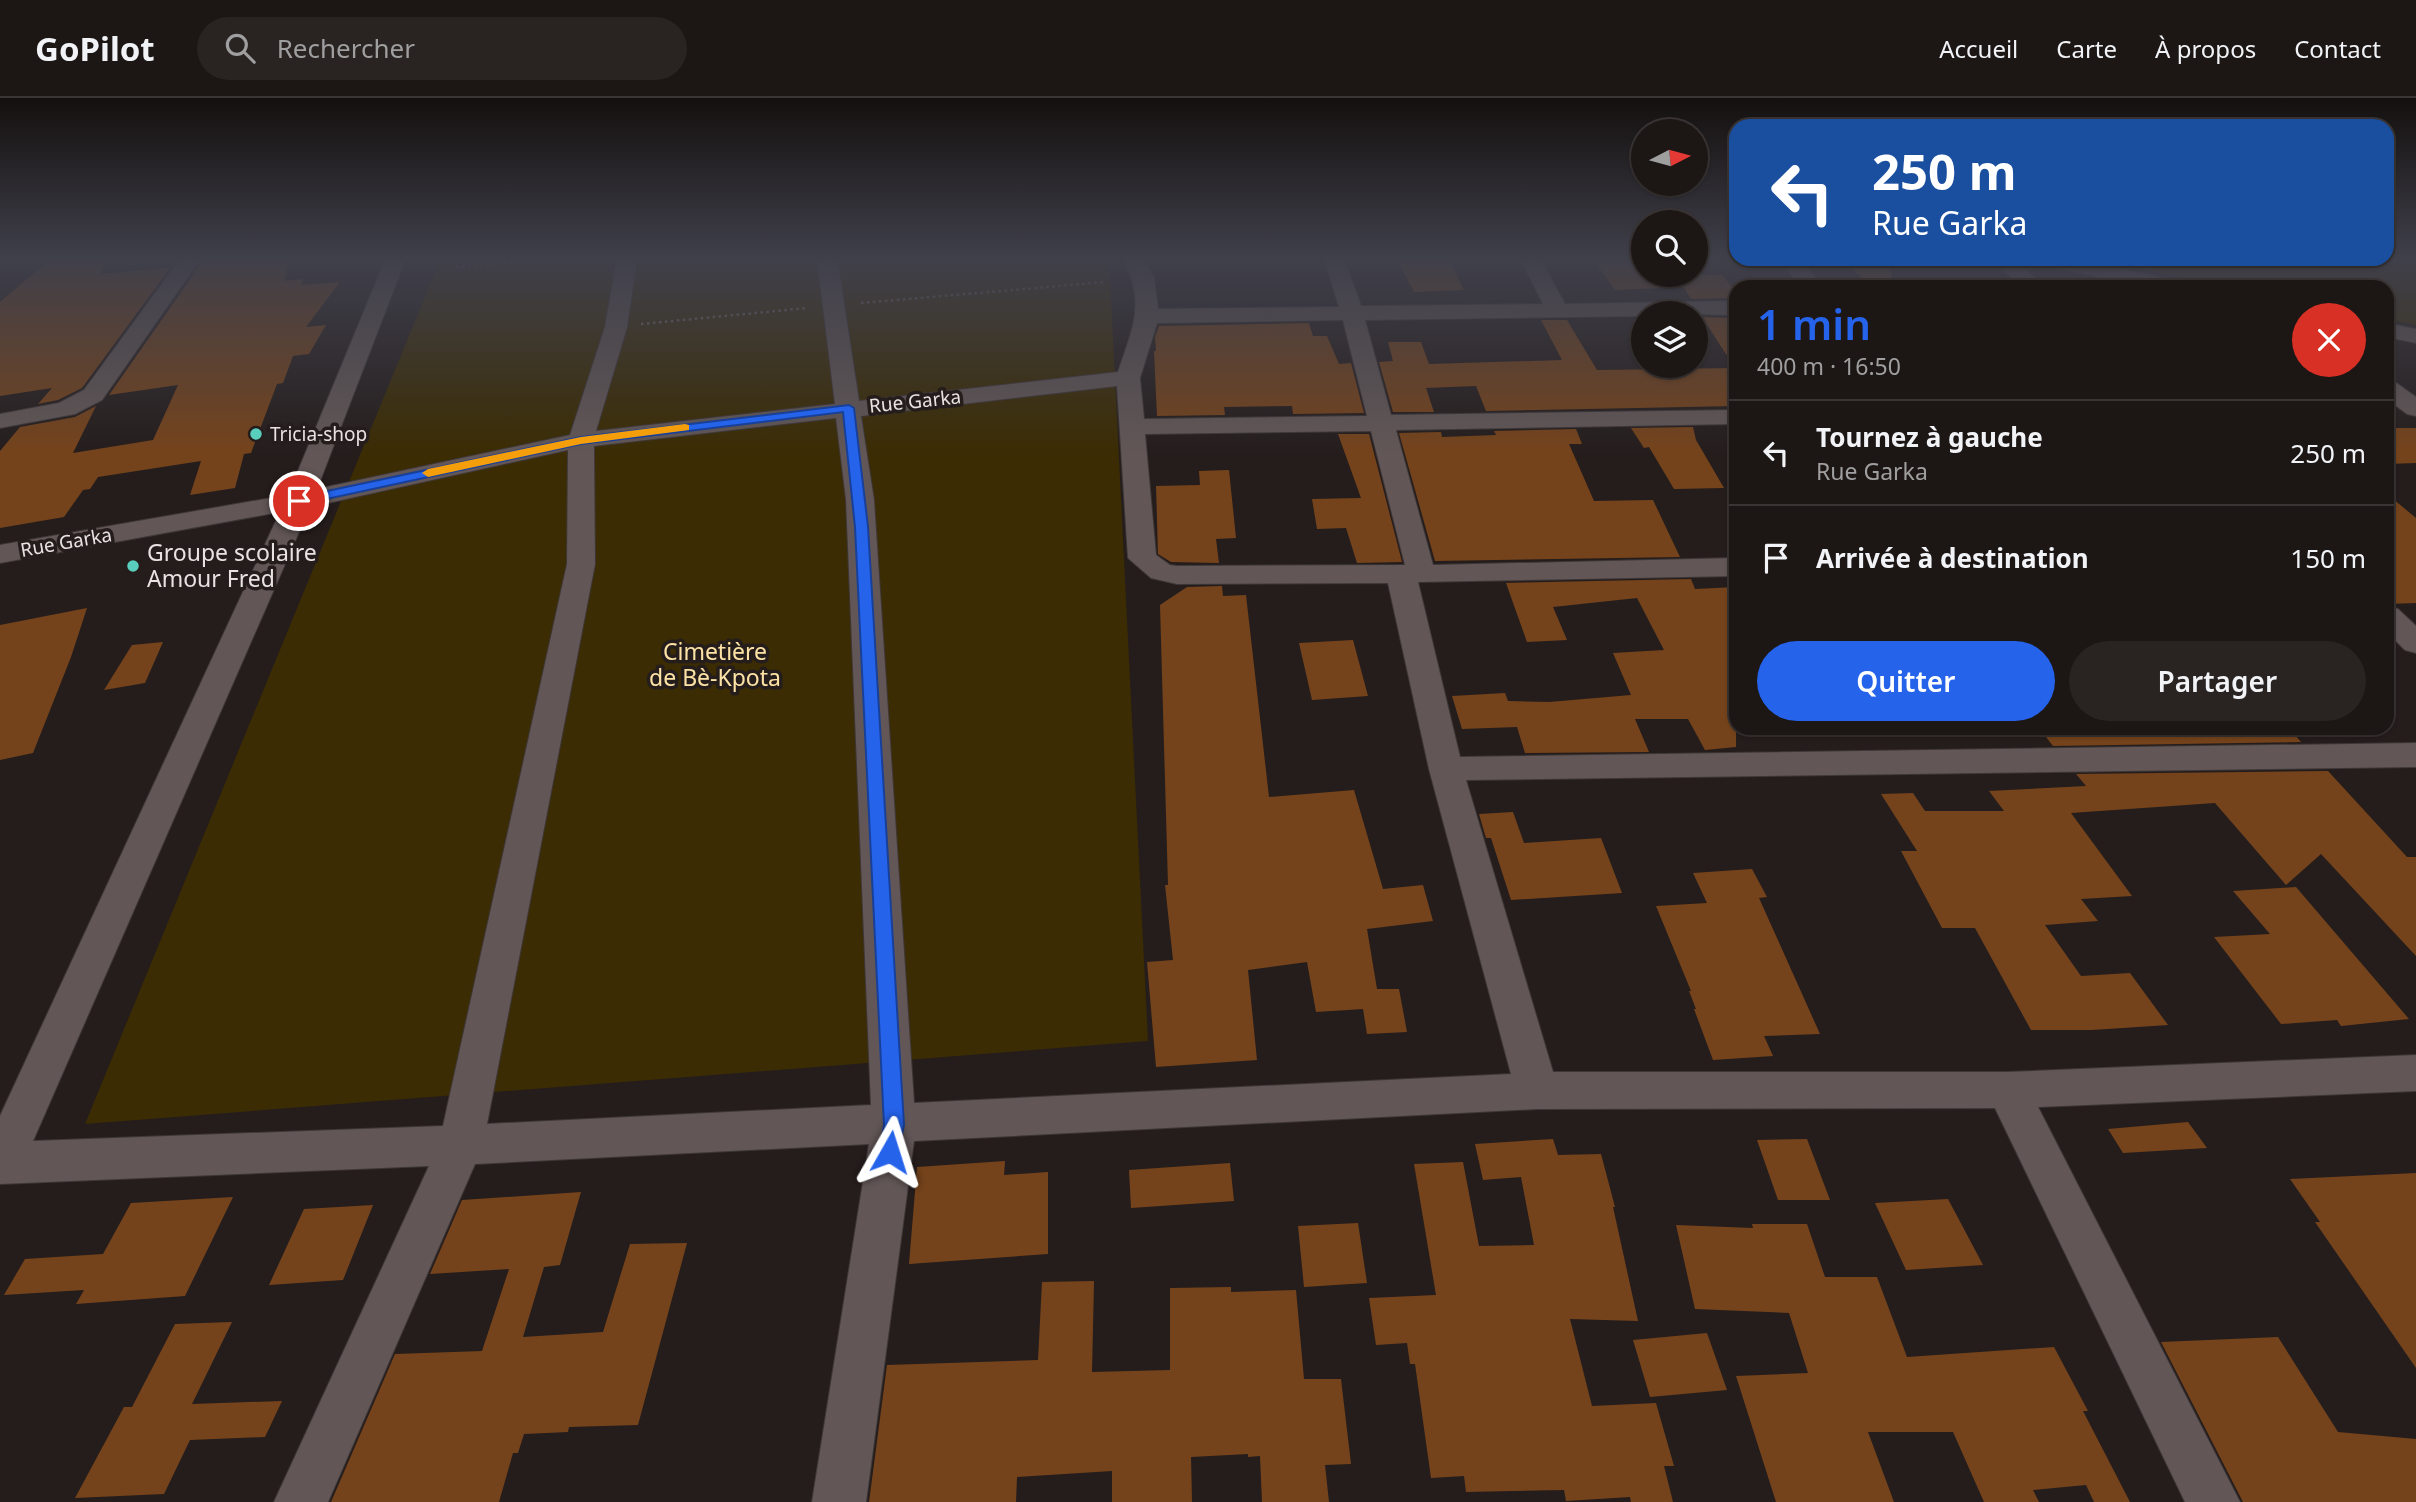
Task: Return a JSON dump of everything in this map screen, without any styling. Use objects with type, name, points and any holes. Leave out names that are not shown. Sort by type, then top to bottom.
[{"type":"street","points":[[0,421],[49,414],[81,403],[93,394],[144,324]]},
{"type":"street","points":[[370,324],[299,501],[0,1163],[894,1125],[1537,1091],[2007,1090],[2416,1073]]},
{"type":"street","points":[[301,1502],[460,1145],[582,564],[581,440],[617,324]]},
{"type":"street","points":[[837,324],[861,513],[894,1125],[839,1502]]},
{"type":"street","points":[[1146,324],[1128,379],[1142,558],[1149,566],[1161,572],[1177,575],[1411,574],[1729,567]]},
{"type":"street","points":[[1355,324],[1380,423],[1411,574],[1446,769],[1537,1091]]},
{"type":"street","points":[[2394,331],[2416,336]]},
{"type":"street","name":"Rue Garka","points":[[0,554],[299,501],[581,440],[849,408],[1128,379]]},
{"type":"street","points":[[2394,392],[2416,409]]},
{"type":"street","points":[[1131,427],[1729,417]]},
{"type":"street","points":[[2394,622],[2416,643]]},
{"type":"street","points":[[1446,769],[2416,755]]},
{"type":"street","points":[[2007,1090],[2213,1502]]},
{"type":"green space","name":"Cimetière de Bè-Kpota","points":[[414,324],[1112,324],[1148,1041],[85,1124]]},
{"type":"building","points":[[0,324],[129,324],[82,388],[58,400],[38,404],[52,388],[0,396]]},
{"type":"building","points":[[159,324],[309,324],[306,327],[326,325],[309,354],[293,356],[283,383],[277,384],[251,453],[244,454],[235,488],[190,495],[201,461],[98,477],[90,489],[83,490],[64,517],[0,528],[0,451],[20,427],[75,417],[96,406],[73,453],[153,440],[178,385],[109,395]]},
{"type":"building","points":[[1309,324],[1313,336],[1327,336],[1339,364],[1351,363],[1364,413],[1293,414],[1292,406],[1224,407],[1225,415],[1157,416],[1154,351],[1159,326]]},
{"type":"building","points":[[1543,324],[1569,324],[1597,370],[1631,370],[1631,378],[1708,378],[1708,368],[1729,368],[1729,406],[1486,411],[1476,386],[1426,388],[1434,412],[1393,412],[1379,362],[1393,361],[1388,342],[1421,342],[1429,364],[1562,360]]},
{"type":"building","points":[[1708,324],[1729,324],[1729,359]]},
{"type":"building","points":[[1693,427],[1696,440],[1724,488],[1674,489],[1649,447],[1644,448],[1631,428]]},
{"type":"building","points":[[2394,428],[2416,428],[2416,463],[2394,464]]},
{"type":"building","points":[[1576,429],[1582,444],[1569,444],[1594,501],[1653,500],[1680,557],[1435,561],[1399,433],[1441,432],[1442,437],[1496,435],[1494,431]]},
{"type":"building","points":[[1338,434],[1369,434],[1402,562],[1357,563],[1346,528],[1317,529],[1312,499],[1361,498]]},
{"type":"building","points":[[1229,470],[1236,538],[1216,539],[1219,563],[1171,562],[1158,554],[1156,486],[1200,485],[1199,471]]},
{"type":"building","points":[[2394,500],[2416,518],[2416,603],[2394,604]]},
{"type":"building","points":[[1691,579],[1695,589],[1729,587],[1729,735],[1736,735],[1736,747],[1705,750],[1688,719],[1635,719],[1649,752],[1525,753],[1517,727],[1462,729],[1452,696],[1505,693],[1508,701],[1549,702],[1631,695],[1613,653],[1664,650],[1637,598],[1553,607],[1567,640],[1527,642],[1506,583]]},
{"type":"building","points":[[1222,586],[1223,596],[1246,595],[1269,797],[1354,790],[1383,889],[1423,885],[1433,921],[1367,929],[1377,989],[1399,989],[1407,1032],[1367,1034],[1363,1009],[1316,1012],[1307,962],[1248,970],[1257,1060],[1156,1067],[1147,962],[1173,960],[1165,885],[1168,885],[1160,605],[1187,587]]},
{"type":"building","points":[[87,608],[71,657],[33,753],[0,760],[0,625]]},
{"type":"building","points":[[1353,640],[1368,696],[1312,700],[1299,643]]},
{"type":"building","points":[[163,642],[145,683],[104,690],[132,645]]},
{"type":"building","points":[[2044,735],[2295,735],[2301,742],[2053,746]]},
{"type":"building","points":[[2328,771],[2407,857],[2416,857],[2416,956],[2321,854],[2286,885],[2215,803],[2071,813],[2132,896],[2081,899],[2098,921],[2045,925],[2081,976],[2130,973],[2168,1025],[2092,1030],[2031,1030],[1975,928],[1942,928],[1901,851],[1917,851],[1881,794],[1913,793],[1925,811],[2004,811],[1989,791],[2086,786],[2076,774]]},
{"type":"building","points":[[1513,812],[1524,843],[1601,838],[1622,893],[1511,900],[1491,838],[1486,838],[1479,814]]},
{"type":"building","points":[[1752,869],[1767,897],[1759,898],[1820,1034],[1764,1036],[1773,1056],[1713,1060],[1694,1009],[1691,991],[1656,906],[1707,903],[1693,873]]},
{"type":"building","points":[[2296,887],[2409,1019],[2341,1026],[2337,1020],[2281,1024],[2214,937],[2270,934],[2233,891]]},
{"type":"building","points":[[2188,1122],[2207,1148],[2123,1153],[2108,1129]]},
{"type":"building","points":[[1553,1139],[1558,1155],[1601,1154],[1615,1207],[1638,1321],[1570,1319],[1592,1406],[1656,1403],[1674,1466],[1664,1466],[1673,1502],[1631,1502],[1630,1497],[1566,1501],[1564,1490],[1466,1492],[1464,1476],[1431,1478],[1415,1364],[1410,1364],[1407,1343],[1376,1345],[1369,1298],[1436,1295],[1414,1164],[1463,1162],[1479,1246],[1534,1245],[1521,1177],[1483,1180],[1475,1144]]},
{"type":"building","points":[[1807,1139],[1830,1200],[1778,1200],[1757,1140]]},
{"type":"building","points":[[1005,1161],[1004,1175],[1048,1172],[1048,1254],[909,1264],[917,1167]]},
{"type":"building","points":[[1230,1163],[1234,1201],[1131,1208],[1129,1170]]},
{"type":"building","points":[[2416,1173],[2416,1368],[2315,1222],[2320,1222],[2290,1179]]},
{"type":"building","points":[[581,1192],[560,1265],[544,1267],[523,1337],[603,1332],[630,1244],[687,1243],[638,1425],[569,1427],[568,1432],[524,1434],[518,1453],[513,1453],[499,1502],[331,1502],[395,1354],[482,1351],[509,1269],[430,1274],[462,1200]]},
{"type":"building","points":[[233,1197],[185,1296],[76,1304],[84,1290],[4,1295],[25,1259],[103,1254],[131,1203]]},
{"type":"building","points":[[1948,1199],[1983,1265],[1906,1270],[1875,1203]]},
{"type":"building","points":[[373,1205],[343,1280],[269,1285],[304,1209]]},
{"type":"building","points":[[1358,1223],[1367,1283],[1304,1287],[1298,1226]]},
{"type":"building","points":[[1752,1224],[1807,1224],[1825,1277],[1877,1277],[1907,1357],[2054,1347],[2088,1411],[2083,1411],[2130,1502],[2094,1502],[2086,1485],[2033,1490],[2039,1502],[1984,1502],[1953,1432],[1868,1432],[1894,1502],[1776,1502],[1736,1376],[1808,1373],[1789,1313],[1695,1309],[1676,1225],[1753,1228]]},
{"type":"building","points":[[1094,1281],[1092,1372],[1170,1370],[1170,1288],[1231,1287],[1231,1292],[1296,1290],[1304,1379],[1341,1379],[1351,1464],[1325,1465],[1329,1502],[1262,1502],[1260,1456],[1248,1457],[1248,1454],[1191,1457],[1192,1502],[1112,1502],[1112,1471],[1017,1477],[1016,1502],[869,1502],[887,1365],[1038,1360],[1042,1282]]},
{"type":"building","points":[[232,1322],[192,1404],[282,1401],[265,1437],[190,1440],[164,1494],[75,1498],[124,1407],[132,1407],[175,1324]]},
{"type":"building","points":[[1707,1333],[1727,1390],[1650,1397],[1633,1340]]},
{"type":"building","points":[[2278,1337],[2338,1432],[2416,1439],[2416,1502],[2243,1502],[2161,1342]]},
{"type":"slow traffic","points":[[428,473],[581,440],[685,428]]},
{"type":"place","name":"Tricia-shop","points":[[256,434]]},
{"type":"place","name":"Groupe scolaire Amour Fred","points":[[133,566]]},
{"type":"route","points":[[299,501],[581,440],[849,408],[860,500],[894,1125],[890,1152]]}]
